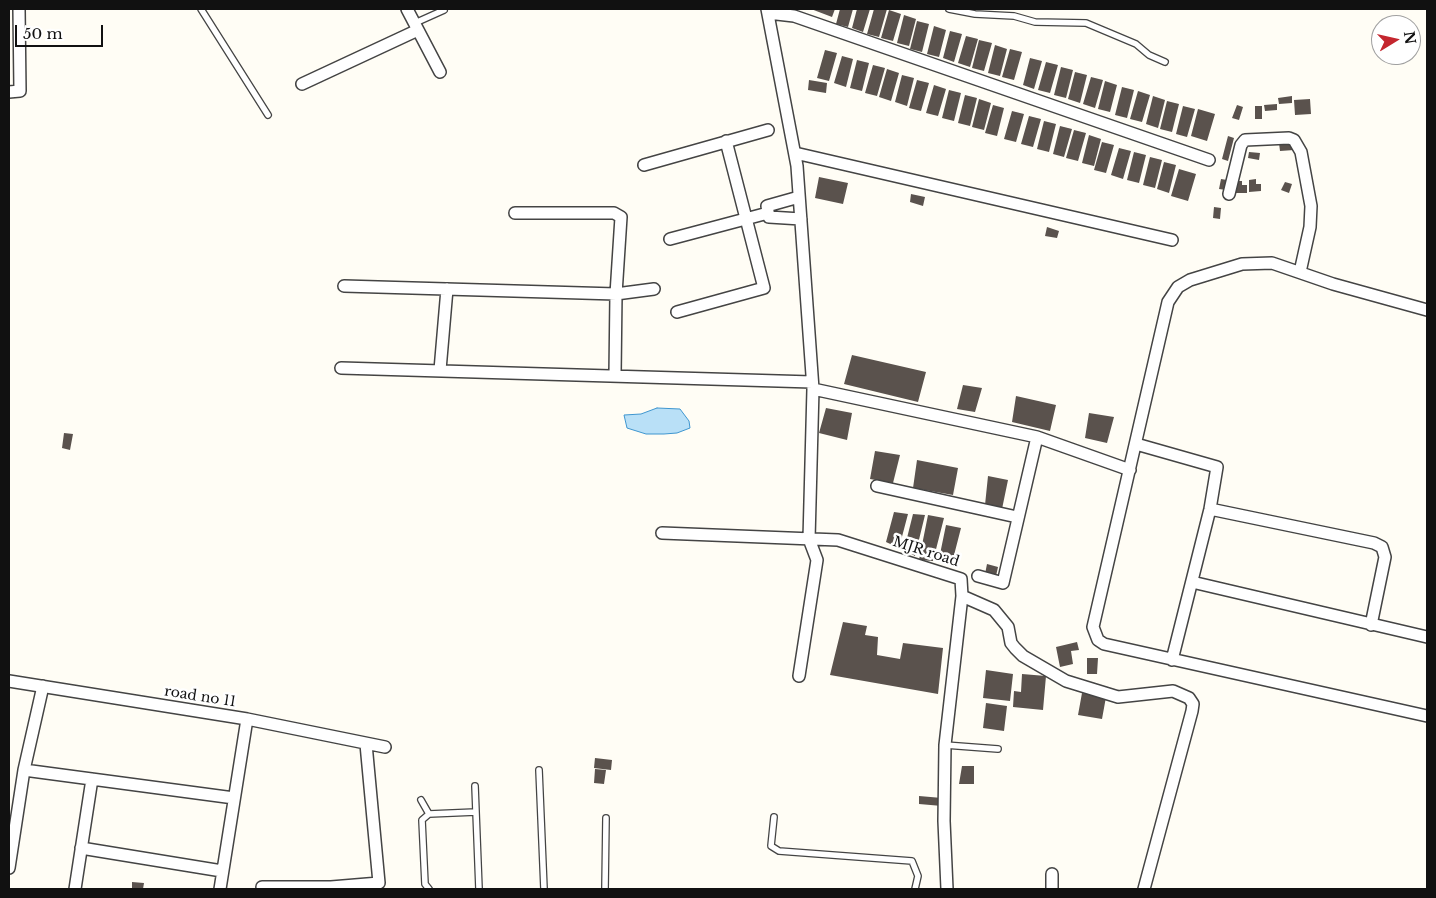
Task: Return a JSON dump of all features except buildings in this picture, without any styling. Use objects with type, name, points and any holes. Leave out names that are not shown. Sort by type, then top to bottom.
[{"type":"street","points":[[9,92],[20,92],[20,9]]},
{"type":"street","points":[[408,9],[440,72]]},
{"type":"street","points":[[799,676],[817,560],[809,539],[812,386],[801,219],[794,153],[768,11],[794,16],[1209,160]]},
{"type":"street","points":[[302,84],[417,27]]},
{"type":"street","points":[[644,165],[768,130]]},
{"type":"street","points":[[1229,194],[1241,145],[1245,140],[1288,138],[1294,140],[1301,152],[1311,206],[1310,227],[1300,272]]},
{"type":"street","points":[[677,312],[764,288],[726,141]]},
{"type":"street","points":[[794,153],[1172,240]]},
{"type":"street","points":[[799,198],[767,206],[769,217],[801,219]]},
{"type":"street","points":[[515,213],[619,214],[621,217],[616,294],[615,375]]},
{"type":"street","points":[[670,239],[768,213]]},
{"type":"street","points":[[1427,310],[1272,263],[1242,264],[1190,280],[1178,286],[1168,302],[1093,627],[1095,635],[1104,644],[1427,716]]},
{"type":"street","points":[[344,286],[616,294],[654,289]]},
{"type":"street","points":[[440,370],[447,289]]},
{"type":"street","points":[[341,368],[615,375],[812,386],[1037,437],[1130,470]]},
{"type":"street","points":[[978,576],[1003,583],[1037,437]]},
{"type":"street","points":[[1136,444],[1217,467],[1210,509],[1172,660]]},
{"type":"street","points":[[877,486],[1017,517]]},
{"type":"street","points":[[1210,509],[1374,543],[1382,547],[1385,557],[1371,625]]},
{"type":"street","name":"MJR road","points":[[662,533],[838,540],[957,576],[961,579],[963,583],[962,596],[945,746],[944,821],[947,889]]},
{"type":"street","points":[[1192,582],[1427,637]]},
{"type":"street","points":[[962,596],[994,610],[1008,627],[1011,643],[1015,648],[1024,656],[1066,681],[1118,697],[1173,691],[1189,698],[1193,704],[1144,889]]},
{"type":"street","name":"road no 11","points":[[9,681],[247,719],[385,747]]},
{"type":"street","points":[[9,868],[24,770],[43,686]]},
{"type":"street","points":[[220,889],[247,719]]},
{"type":"street","points":[[262,887],[331,887],[378,883],[366,744]]},
{"type":"street","points":[[24,770],[234,798]]},
{"type":"street","points":[[75,889],[92,779]]},
{"type":"street","points":[[81,848],[222,871]]},
{"type":"street","points":[[1052,874],[1052,889]]},
{"type":"lane","points":[[201,9],[268,115]]},
{"type":"lane","points":[[949,9],[975,14],[1014,16],[1035,22],[1086,23],[1136,44],[1149,55],[1165,62]]},
{"type":"lane","points":[[417,27],[444,10]]},
{"type":"lane","points":[[945,746],[998,749]]},
{"type":"lane","points":[[539,770],[544,889]]},
{"type":"lane","points":[[475,786],[479,889]]},
{"type":"lane","points":[[421,800],[429,814]]},
{"type":"lane","points":[[429,889],[425,884],[422,820],[429,814],[476,812]]},
{"type":"lane","points":[[774,817],[771,846],[779,851],[912,861],[918,876],[915,889]]},
{"type":"lane","points":[[605,889],[606,818]]},
{"type":"water","points":[[657,408],[680,409],[689,421],[690,428],[677,433],[646,434],[627,428],[624,415],[641,414]]}]
